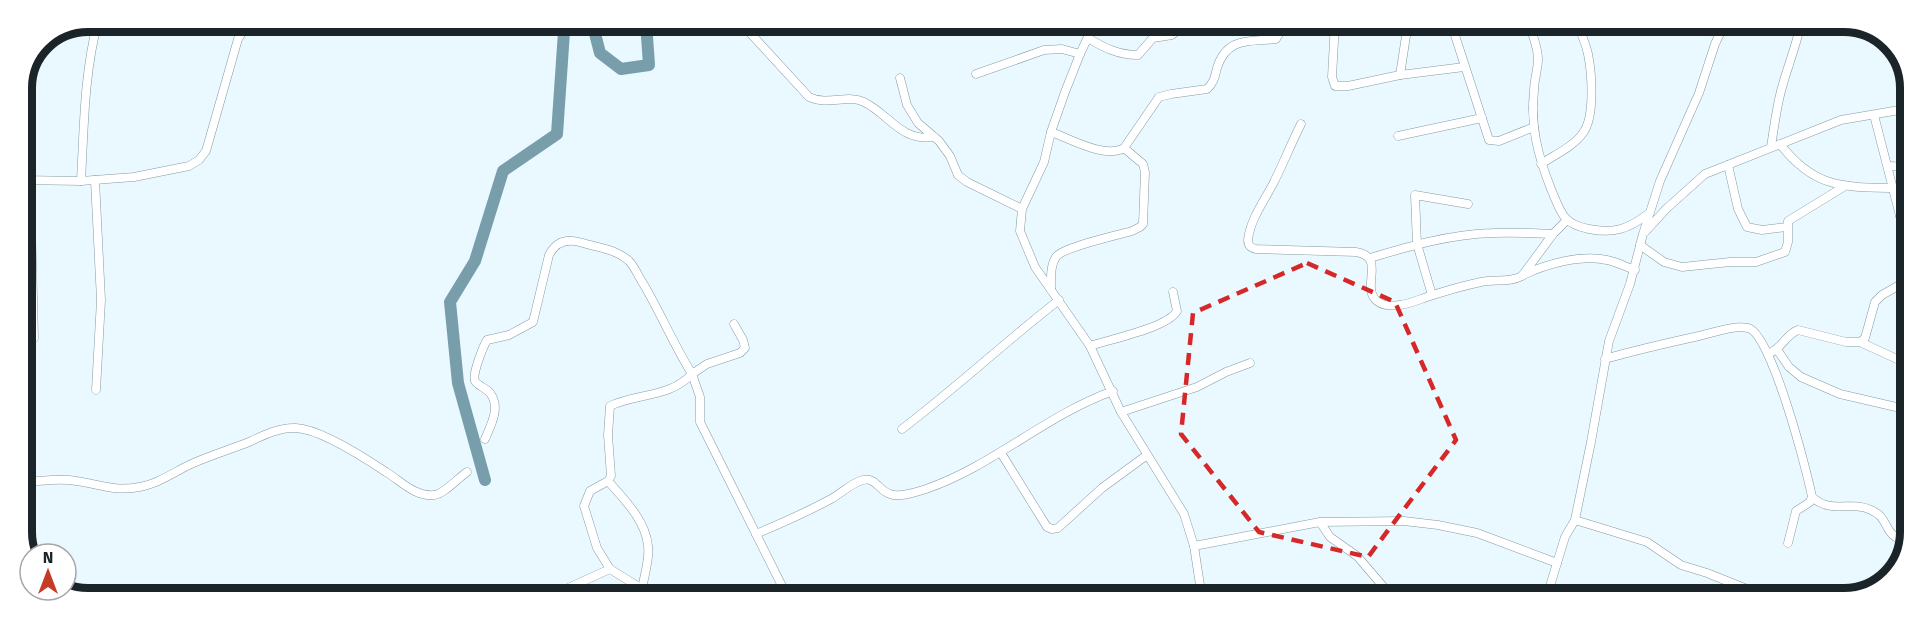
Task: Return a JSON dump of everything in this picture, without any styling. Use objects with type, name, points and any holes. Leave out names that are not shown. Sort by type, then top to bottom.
[{"type":"street","points":[[81,181],[85,93],[95,32]]},
{"type":"street","points":[[32,180],[81,181],[134,177],[189,166],[199,160],[206,151],[238,39],[243,32]]},
{"type":"street","points":[[749,32],[809,97],[818,102],[850,100],[863,102],[911,136],[923,138],[934,136]]},
{"type":"street","points":[[1091,32],[1051,132],[1044,162],[1022,209],[1020,231],[1035,267],[1090,346],[1121,412],[1184,514],[1194,546],[1200,588]]},
{"type":"street","points":[[1088,38],[1106,49],[1124,55],[1138,55],[1153,38],[1172,35],[1176,32]]},
{"type":"street","points":[[1051,132],[1108,152],[1118,152],[1124,148],[1159,97],[1207,89],[1214,80],[1218,64],[1226,51],[1244,41],[1276,39],[1280,32]]},
{"type":"street","points":[[1334,32],[1332,77],[1335,86],[1348,86],[1400,75],[1464,67]]},
{"type":"street","points":[[1400,75],[1407,32]]},
{"type":"street","points":[[1454,32],[1489,140],[1494,142],[1534,127]]},
{"type":"street","points":[[1532,32],[1538,57],[1533,92],[1534,127],[1541,164],[1566,221],[1582,228],[1599,231],[1618,230],[1632,227],[1649,214]]},
{"type":"street","points":[[1541,164],[1576,141],[1584,132],[1587,124],[1590,110],[1591,76],[1587,52],[1580,32]]},
{"type":"street","points":[[1549,588],[1565,537],[1575,520],[1613,327],[1635,270],[1643,234],[1660,181],[1699,93],[1721,32]]},
{"type":"street","points":[[1771,147],[1775,116],[1799,32]]},
{"type":"street","points":[[976,74],[1044,50],[1062,49],[1080,54]]},
{"type":"street","points":[[900,78],[907,105],[918,123],[934,136],[950,156],[958,175],[967,182],[1022,209]]},
{"type":"street","points":[[1643,234],[1705,174],[1841,120],[1900,110]]},
{"type":"street","points":[[1874,115],[1900,216]]},
{"type":"street","points":[[1398,136],[1482,118]]},
{"type":"street","points":[[1301,124],[1255,216],[1248,239],[1249,244],[1256,249],[1366,254],[1370,258],[1374,296],[1378,302],[1387,305],[1401,305],[1485,281],[1504,281],[1540,268],[1594,258],[1608,260],[1635,270]]},
{"type":"street","points":[[1780,144],[1793,161],[1818,178],[1845,186],[1894,188]]},
{"type":"street","points":[[1051,291],[1051,269],[1059,253],[1132,231],[1143,224],[1145,172],[1143,164],[1124,148]]},
{"type":"street","points":[[1728,165],[1738,209],[1747,227],[1762,230],[1787,227]]},
{"type":"street","points":[[1888,166],[1900,167]]},
{"type":"street","points":[[95,180],[101,300],[96,390]]},
{"type":"street","points":[[1640,245],[1673,266],[1756,262],[1785,252],[1788,242],[1788,221],[1845,186]]},
{"type":"street","points":[[1432,295],[1417,244],[1415,195],[1468,204]]},
{"type":"street","points":[[1522,276],[1553,234],[1566,221]]},
{"type":"street","points":[[1370,258],[1417,244],[1452,237],[1493,233],[1553,234]]},
{"type":"street","points":[[485,439],[494,420],[495,406],[491,394],[476,383],[474,378],[487,340],[491,337],[509,335],[533,322],[549,255],[559,242],[566,240],[603,247],[630,262],[660,312],[692,374],[700,397],[700,422],[783,588]]},
{"type":"street","points":[[1860,342],[1865,338],[1875,302],[1900,285]]},
{"type":"street","points":[[1090,346],[1156,325],[1173,317],[1177,311],[1173,292]]},
{"type":"street","points":[[902,429],[948,394],[1007,340],[1059,300]]},
{"type":"street","points":[[32,303],[34,338]]},
{"type":"street","points":[[640,588],[610,569],[597,548],[584,506],[590,491],[608,481],[611,476],[608,435],[610,406],[677,387],[707,364],[742,351],[745,345],[734,324]]},
{"type":"street","points":[[1605,359],[1668,342],[1725,330],[1749,328],[1761,338],[1768,354],[1798,440],[1812,497],[1820,504],[1831,507],[1863,507],[1873,510],[1883,519],[1889,534],[1900,541]]},
{"type":"street","points":[[1768,354],[1778,351],[1791,334],[1798,330],[1846,342],[1860,342],[1900,360]]},
{"type":"street","points":[[1778,351],[1789,367],[1801,377],[1840,394],[1900,408]]},
{"type":"street","points":[[1121,412],[1197,387],[1250,363]]},
{"type":"street","points":[[756,534],[813,508],[863,480],[875,482],[883,490],[893,495],[925,489],[963,473],[1001,453],[1088,400],[1113,391]]},
{"type":"street","points":[[32,481],[56,479],[103,488],[140,487],[268,434],[283,429],[297,428],[316,432],[420,494],[436,495],[443,492],[467,472]]},
{"type":"street","points":[[1001,453],[1047,527],[1052,529],[1058,528],[1102,488],[1147,455]]},
{"type":"street","points":[[608,481],[630,506],[645,533],[649,547],[642,588]]},
{"type":"street","points":[[1788,543],[1796,511],[1810,502],[1812,497]]},
{"type":"street","points":[[1575,520],[1647,542],[1681,565],[1744,588]]},
{"type":"street","points":[[1194,546],[1320,522],[1404,521],[1477,533],[1557,563]]},
{"type":"street","points":[[1320,522],[1330,537],[1357,556],[1384,588]]},
{"type":"street","points":[[568,588],[610,569]]},
{"type":"highlighted area","points":[[1307,263],[1395,302],[1456,440],[1368,557],[1259,532],[1181,434],[1193,313]]},
{"type":"waterway","points":[[485,480],[458,383],[450,302],[475,261],[503,171],[557,134],[564,32]]},
{"type":"waterway","points":[[595,32],[600,53],[621,69],[649,65],[647,32]]}]
